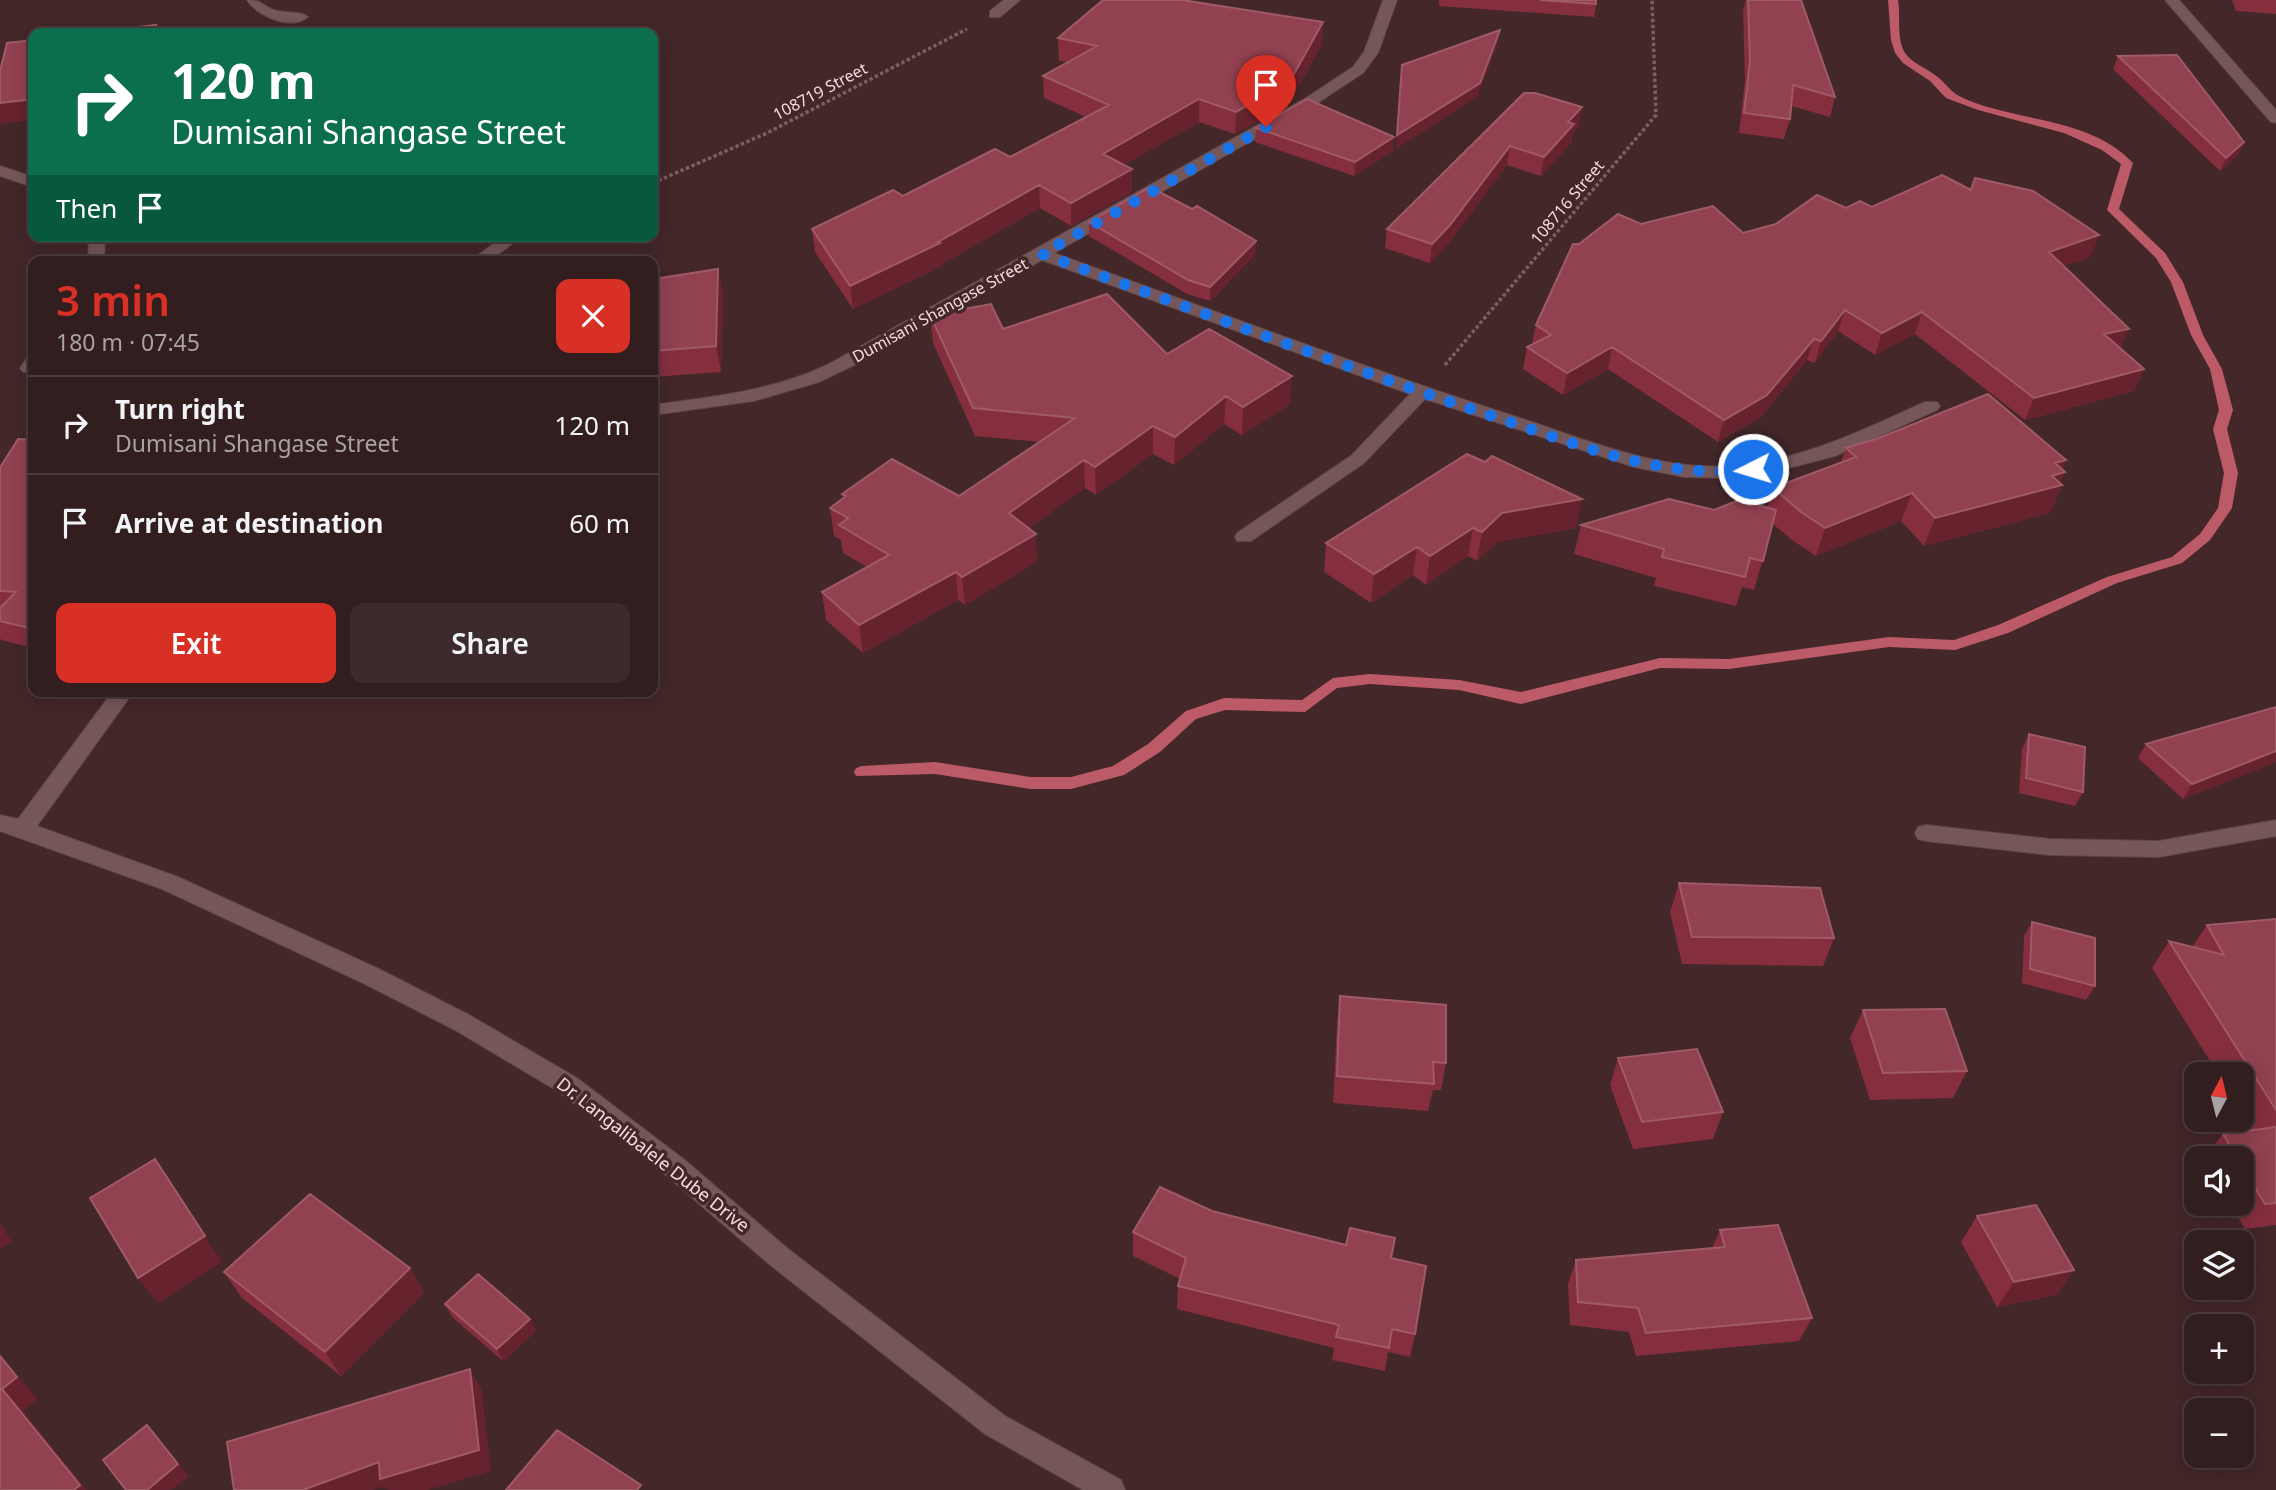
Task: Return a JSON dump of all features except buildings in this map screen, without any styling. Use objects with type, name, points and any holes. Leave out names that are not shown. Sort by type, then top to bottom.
[{"type":"street","points":[[995,14],[1013,0]]},
{"type":"street","name":"Dumisani Shangase Street","points":[[658,409],[707,404],[772,391],[813,378],[867,352],[1311,101],[1358,70],[1371,53],[1390,0]]},
{"type":"street","points":[[2172,0],[2276,119]]},
{"type":"street","points":[[256,5],[276,15],[301,17]]},
{"type":"street","points":[[0,171],[28,180]]},
{"type":"street","points":[[485,256],[505,242]]},
{"type":"street","points":[[1042,254],[1422,393],[1634,461],[1684,471],[1729,472],[1777,465],[1829,452],[1931,406]]},
{"type":"street","points":[[1244,537],[1358,459],[1422,393]]},
{"type":"street","points":[[12,826],[119,697]]},
{"type":"street","name":"Dr. Langalibalele Dube Drive","points":[[12,826],[170,883],[463,1023],[568,1085],[677,1170],[778,1256],[995,1426],[1111,1490]]},
{"type":"street","points":[[1926,833],[2050,847],[2158,849],[2276,828]]},
{"type":"path","name":"108716 Street","points":[[1422,393],[1656,116],[1652,0]]},
{"type":"path","name":"108719 Street","points":[[658,181],[767,133],[995,14]]},
{"type":"waterway","points":[[862,772],[935,768],[1030,783],[1071,783],[1118,771],[1154,748],[1191,715],[1224,704],[1305,706],[1333,683],[1370,679],[1459,685],[1521,698],[1660,663],[1729,664],[1889,642],[1955,645],[2003,629],[2112,580],[2177,560],[2205,537],[2225,508],[2231,473],[2220,429],[2226,410],[2216,369],[2197,335],[2177,282],[2161,256],[2113,210],[2127,163],[2106,148],[2068,131],[2043,122],[1981,108],[1950,95],[1900,53],[1896,40],[1893,0]]},
{"type":"route","points":[[1266,127],[1042,254],[1422,393],[1634,461],[1684,471],[1729,472],[1753,469]]}]
